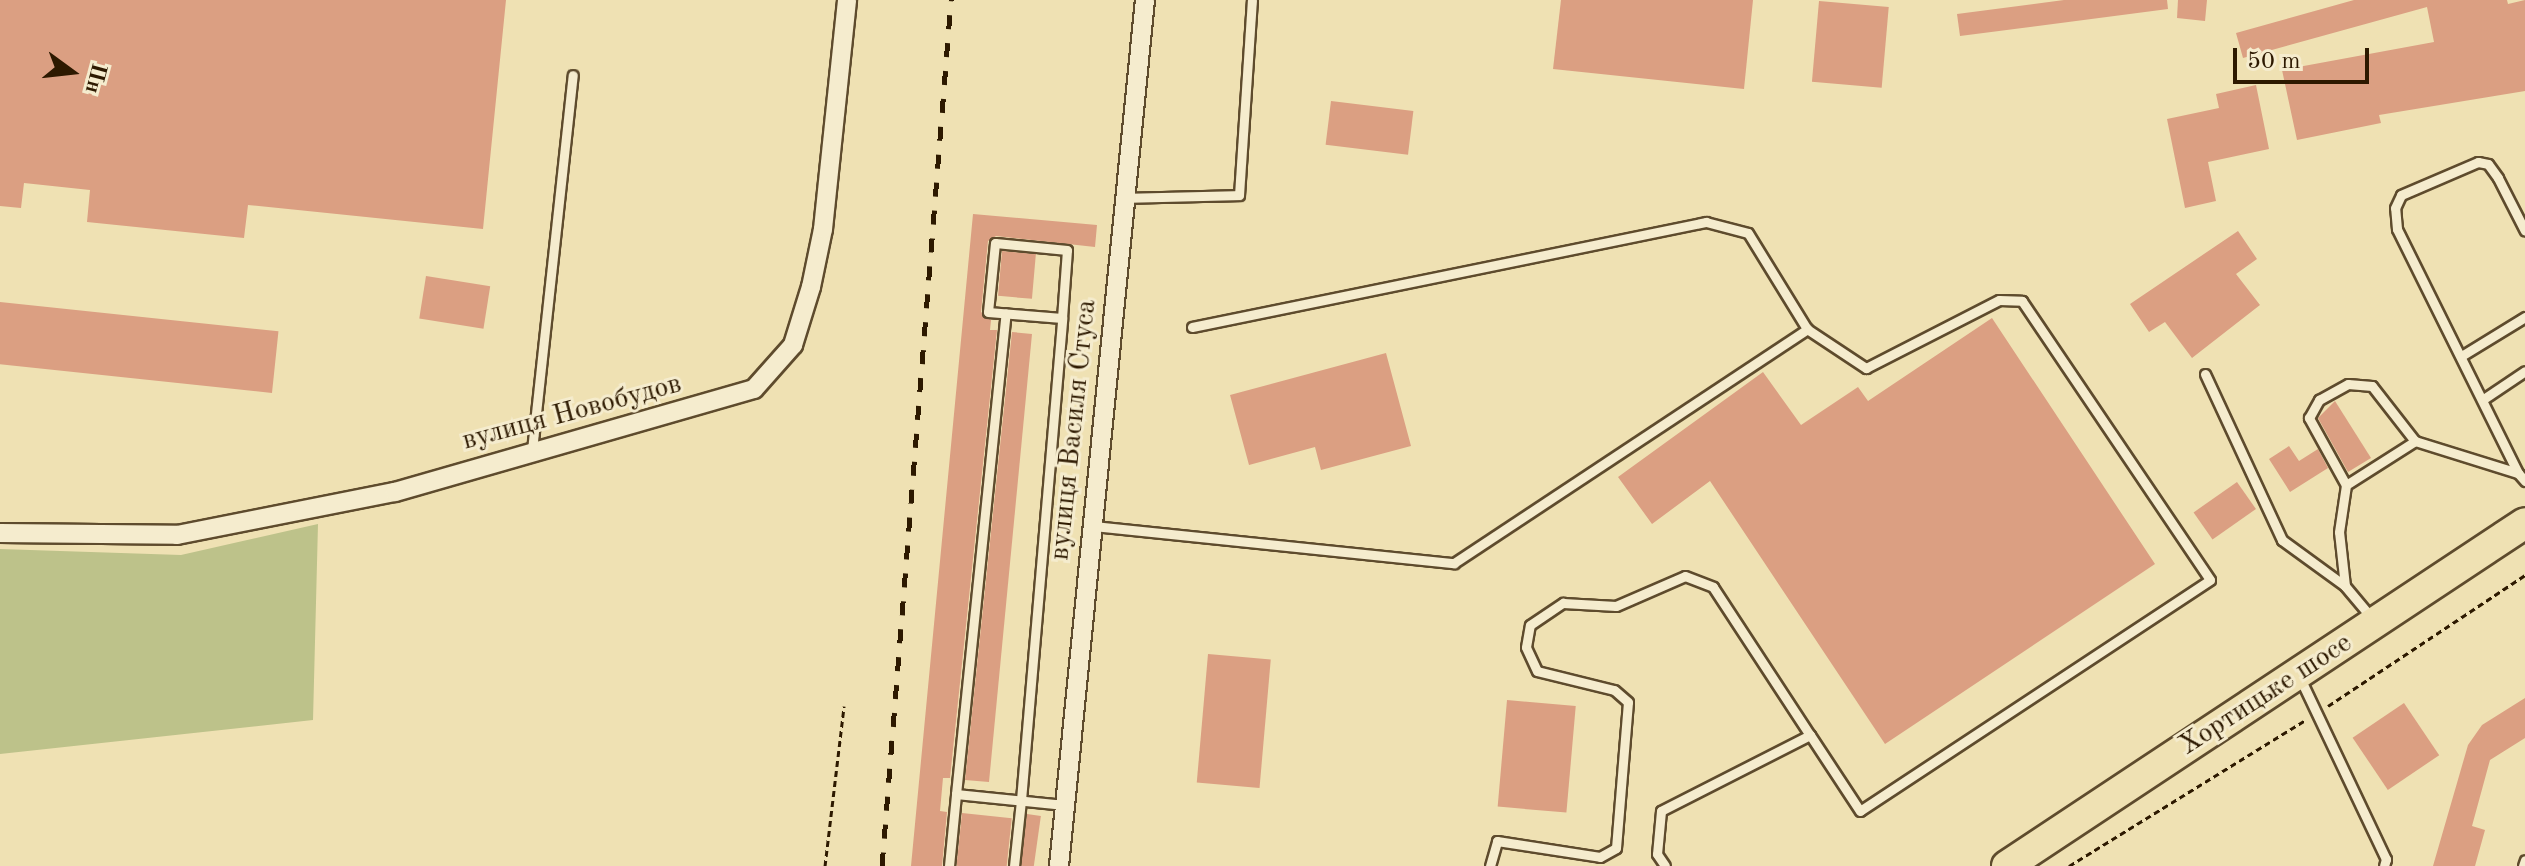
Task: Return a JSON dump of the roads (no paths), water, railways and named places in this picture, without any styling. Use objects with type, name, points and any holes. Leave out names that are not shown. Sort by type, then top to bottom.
[{"type":"main road","name":"Хортицьке шосе","points":[[2007,866],[2525,523]]},
{"type":"street","name":"вулиця Новобудов","points":[[0,533],[177,535],[395,492],[532,450],[648,423],[754,389],[793,345],[823,229],[847,0]]},
{"type":"street","name":"вулиця Василя Стуса","points":[[1059,866],[1145,0]]},
{"type":"lane","points":[[1125,198],[1239,195],[1252,0]]},
{"type":"lane","points":[[532,450],[573,75]]},
{"type":"lane","points":[[2522,477],[2485,398],[2397,229],[2395,208],[2401,195],[2478,162],[2488,164],[2525,231]]},
{"type":"lane","points":[[1192,327],[1706,222],[1748,233],[1807,329],[1866,368],[1999,300],[2022,301],[2210,580],[1860,811],[1713,587],[1700,578],[1685,576],[1616,606],[1563,603],[1530,625],[1526,647],[1537,671],[1614,690],[1628,702],[1616,848],[1600,857],[1497,841],[1490,866]]},
{"type":"lane","points":[[1014,866],[1021,800],[1062,318],[1067,250],[995,243],[988,312],[1062,318]]},
{"type":"lane","points":[[949,866],[1006,314]]},
{"type":"lane","points":[[2463,355],[2525,317]]},
{"type":"lane","points":[[1093,526],[1454,563],[1807,329]]},
{"type":"lane","points":[[2485,398],[2525,371]]},
{"type":"lane","points":[[2205,374],[2282,540],[2345,586],[2376,623]]},
{"type":"lane","points":[[2345,586],[2339,532],[2346,485],[2309,418],[2319,400],[2348,384],[2372,386],[2415,441],[2522,477]]},
{"type":"lane","points":[[2346,485],[2415,441]]},
{"type":"lane","points":[[2297,673],[2386,859],[2384,866]]},
{"type":"lane","points":[[1665,866],[1657,854],[1661,811],[1810,735]]},
{"type":"lane","points":[[956,794],[1064,805]]},
{"type":"railway","points":[[882,866],[951,0]]}]
